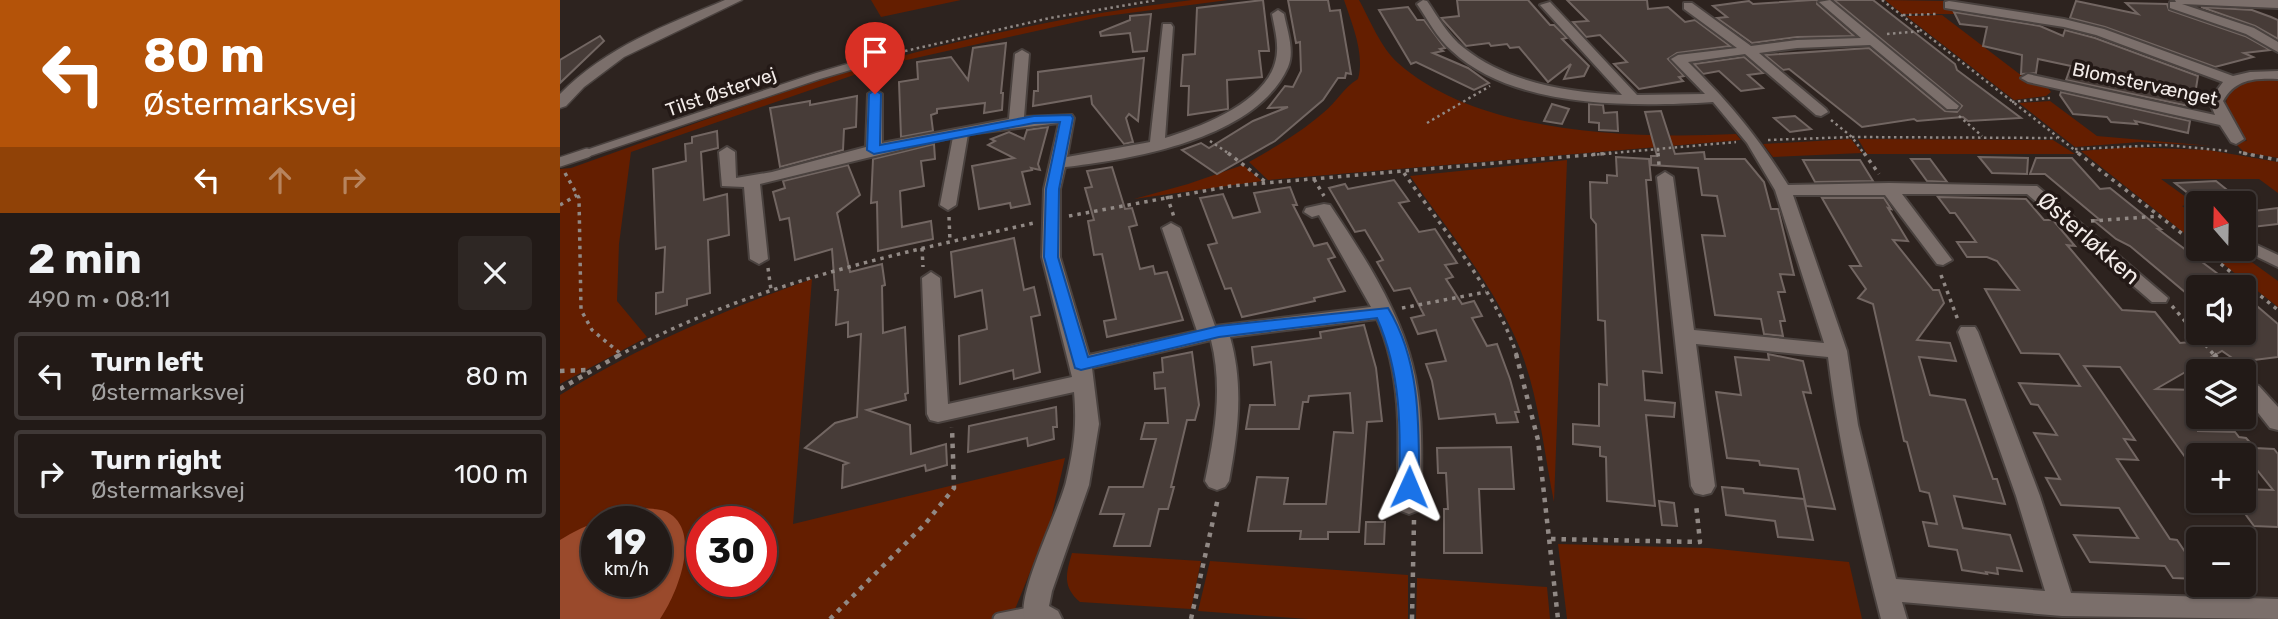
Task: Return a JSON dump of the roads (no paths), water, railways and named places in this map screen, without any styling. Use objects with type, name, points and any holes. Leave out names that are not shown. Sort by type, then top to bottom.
[{"type":"street","points":[[560,103],[580,82],[608,60],[666,29],[736,0]]},
{"type":"street","points":[[1825,2],[1952,106]]},
{"type":"street","points":[[2175,2],[2278,4]]},
{"type":"street","points":[[2175,2],[2250,31],[2278,48]]},
{"type":"street","points":[[1423,5],[1446,37],[1462,53],[1507,76],[1565,93],[1634,100],[1717,98]]},
{"type":"street","points":[[1546,5],[1634,100]]},
{"type":"street","name":"Blomstervænget","points":[[1949,5],[1970,11],[2100,32],[2231,80],[2278,75]]},
{"type":"street","points":[[1688,6],[1748,50],[1821,112]]},
{"type":"street","points":[[2198,13],[2213,11]]},
{"type":"street","points":[[1057,163],[1107,157],[1157,146],[1197,132],[1250,103],[1274,79],[1284,54],[1278,14]]},
{"type":"street","points":[[1157,146],[1167,27]]},
{"type":"street","points":[[1868,38],[1678,59],[1717,98],[1753,141],[1783,190],[1837,351],[1850,437],[1894,619]]},
{"type":"street","points":[[1016,122],[1022,54]]},
{"type":"street","name":"Blomstervænget","points":[[2028,78],[2059,91],[2225,121]]},
{"type":"street","name":"Blomstervænget","points":[[2231,80],[2221,90],[2216,101],[2236,139]]},
{"type":"street","points":[[874,150],[875,94]]},
{"type":"street","points":[[727,152],[728,183],[752,182],[874,150],[1016,122],[1067,118],[1057,163],[1050,220],[1051,257],[1083,373],[1088,424],[1077,485],[1039,591],[1042,616]]},
{"type":"street","points":[[948,205],[961,133]]},
{"type":"street","points":[[1665,177],[1703,486]]},
{"type":"street","points":[[752,182],[759,259]]},
{"type":"street","points":[[1889,188],[1943,260]]},
{"type":"street","name":"Østerløkken","points":[[1783,190],[2031,189],[2160,298]]},
{"type":"street","points":[[1312,212],[1324,209],[1383,312],[1396,342],[1410,416],[1409,504]]},
{"type":"street","points":[[1171,228],[1230,379],[1230,401],[1217,481]]},
{"type":"street","points":[[2256,250],[2278,262]]},
{"type":"street","points":[[931,278],[938,414],[1214,333],[1383,312]]},
{"type":"street","points":[[1968,332],[2028,496],[2062,604]]},
{"type":"street","points":[[1685,336],[1837,351]]},
{"type":"street","points":[[2256,396],[2278,422]]},
{"type":"street","points":[[1885,589],[2062,604],[2278,611]]},
{"type":"lane","name":"Tilst Østervej","points":[[560,162],[818,76],[893,54]]},
{"type":"lane","points":[[999,619],[1042,616]]}]
